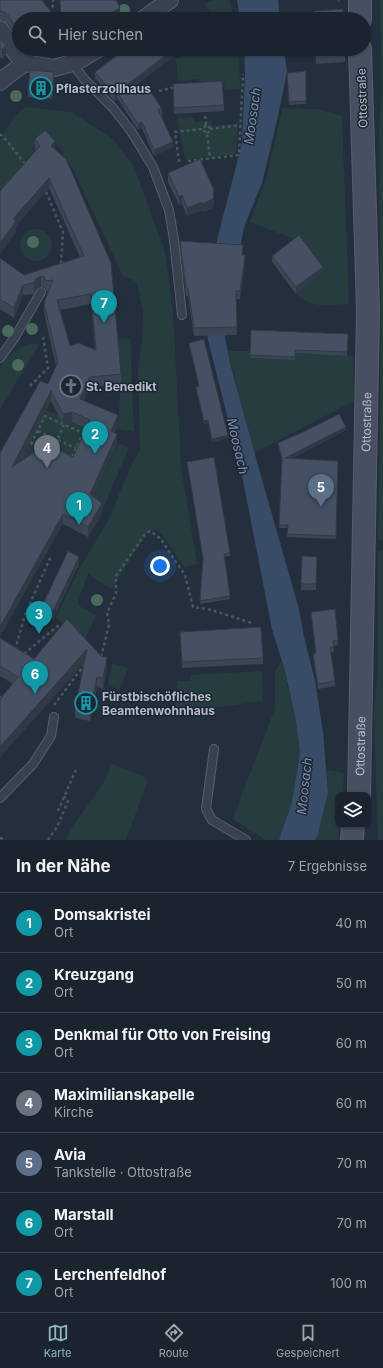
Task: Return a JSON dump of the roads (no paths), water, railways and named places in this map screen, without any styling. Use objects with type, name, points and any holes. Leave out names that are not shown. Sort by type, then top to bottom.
[{"type":"main road","points":[[360,0],[360,12]]},
{"type":"main road","name":"Ottostraße","points":[[359,792],[368,317],[360,56]]},
{"type":"main road","points":[[352,840],[353,828]]},
{"type":"main road","points":[[365,828],[367,840]]},
{"type":"street","points":[[153,12],[170,0]]},
{"type":"street","points":[[0,29],[12,46]]},
{"type":"street","points":[[19,56],[25,63],[54,68],[72,63],[85,56]]},
{"type":"street","points":[[0,82],[25,63]]},
{"type":"lane","points":[[72,63],[84,79],[113,108],[131,131],[153,167],[169,210],[174,240],[182,315]]},
{"type":"lane","points":[[0,358],[15,337],[41,292]]},
{"type":"lane","points":[[0,798],[33,764],[51,736],[54,717]]},
{"type":"lane","points":[[214,749],[206,809],[212,820],[246,840]]},
{"type":"water","points":[[237,0],[278,0],[279,12],[239,12]]},
{"type":"water","name":"Moosach","points":[[244,56],[285,56],[287,72],[262,183],[244,227],[239,254],[224,306],[225,338],[231,367],[299,609],[315,681],[323,732],[328,793],[318,834],[315,840],[279,840],[292,802],[300,752],[296,721],[285,671],[272,629],[241,470],[208,340],[206,321],[215,248],[242,143]]},
{"type":"place","name":"Pflasterzollhaus","points":[[41,88]]},
{"type":"place","name":"Lerchenfeldhof","points":[[104,323]]},
{"type":"place","name":"St. Benedikt","points":[[71,386]]},
{"type":"place","name":"Kreuzgang","points":[[95,454]]},
{"type":"place","name":"Maximilianskapelle","points":[[47,468]]},
{"type":"place","name":"Avia","points":[[321,507]]},
{"type":"place","name":"Domsakristei","points":[[79,525]]},
{"type":"place","name":"Denkmal für Otto von Freising","points":[[39,634]]},
{"type":"place","name":"Marstall","points":[[35,694]]},
{"type":"place","name":"Fürstbischöfliches Beamtenwohnhaus","points":[[86,703]]}]
